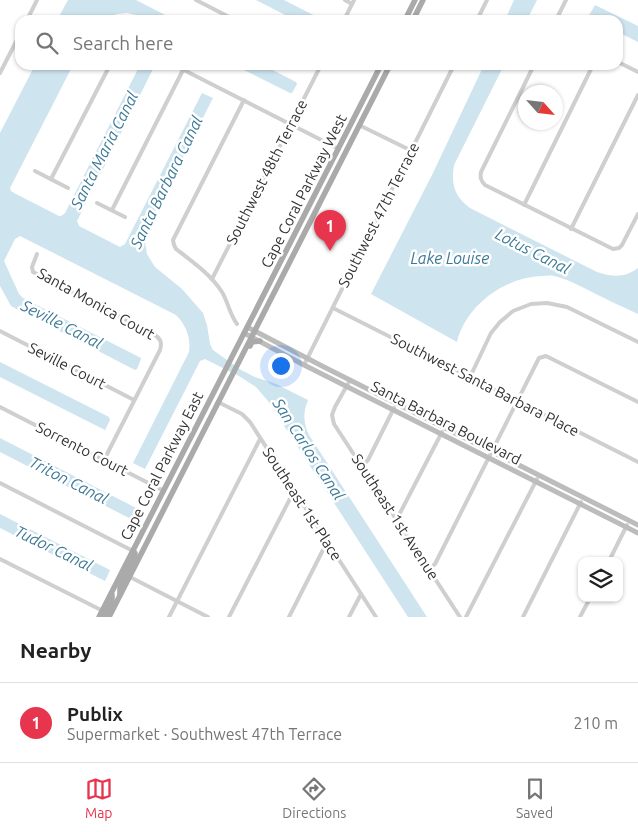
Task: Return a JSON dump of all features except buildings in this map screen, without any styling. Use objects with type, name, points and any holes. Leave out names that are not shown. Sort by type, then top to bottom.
[{"type":"main road","points":[[408,15],[415,0]]},
{"type":"main road","points":[[416,15],[423,0]]},
{"type":"main road","name":"Cape Coral Parkway West","points":[[246,330],[379,70]]},
{"type":"main road","name":"Cape Coral Parkway West","points":[[253,334],[387,70]]},
{"type":"main road","points":[[359,125],[358,120],[374,88],[374,80]]},
{"type":"main road","points":[[324,194],[324,188],[340,156],[340,149]]},
{"type":"main road","points":[[292,258],[291,250],[306,221],[307,212]]},
{"type":"main road","name":"Santa Barbara Boulevard","points":[[246,330],[308,358],[638,525]]},
{"type":"main road","name":"Cape Coral Parkway East","points":[[102,615],[112,600],[112,593],[246,330]]},
{"type":"main road","points":[[238,365],[253,334]]},
{"type":"main road","name":"Santa Barbara Boulevard","points":[[253,334],[260,342],[304,365],[638,533]]},
{"type":"main road","points":[[238,365],[252,343],[255,341],[260,342]]},
{"type":"main road","name":"Cape Coral Parkway East","points":[[110,617],[238,365]]},
{"type":"main road","points":[[172,494],[173,483],[184,462],[181,456]]},
{"type":"main road","points":[[152,533],[153,522],[166,497],[164,491]]},
{"type":"main road","points":[[120,596],[120,588],[135,557],[133,551]]},
{"type":"street","points":[[30,15],[37,0]]},
{"type":"street","points":[[196,0],[225,15]]},
{"type":"street","points":[[345,0],[353,2],[346,15]]},
{"type":"street","points":[[480,15],[487,0]]},
{"type":"street","points":[[558,15],[566,0]]},
{"type":"street","points":[[0,73],[15,44]]},
{"type":"street","points":[[623,64],[638,72]]},
{"type":"street","points":[[51,180],[107,70]]},
{"type":"street","points":[[112,210],[183,70],[340,149]]},
{"type":"street","name":"Southwest 48th Terrace","points":[[212,279],[318,70]]},
{"type":"street","name":"Southwest 47th Terrace","points":[[304,365],[452,70]]},
{"type":"street","points":[[532,70],[481,172],[482,182],[613,249],[619,248],[622,245],[638,214]]},
{"type":"street","points":[[524,205],[591,70]]},
{"type":"street","points":[[571,229],[638,95]]},
{"type":"street","points":[[238,324],[234,320],[226,298],[212,279],[176,249],[173,240],[244,100]]},
{"type":"street","points":[[359,125],[412,152]]},
{"type":"street","points":[[35,172],[68,188]]},
{"type":"street","points":[[97,203],[125,217]]},
{"type":"street","name":"Santa Monica Court","points":[[37,254],[32,267],[33,272],[159,337],[161,342],[160,350],[104,460]]},
{"type":"street","points":[[470,377],[494,329],[508,315],[524,306],[542,303],[562,305],[638,342]]},
{"type":"street","name":"Southwest Santa Barbara Place","points":[[333,308],[638,462]]},
{"type":"street","name":"Seville Court","points":[[0,331],[134,400]]},
{"type":"street","points":[[428,569],[435,564],[536,361],[542,356],[552,358],[638,402]]},
{"type":"street","points":[[346,386],[350,380]]},
{"type":"street","name":"Southeast 1st Avenue","points":[[346,386],[332,415],[334,424],[460,617]]},
{"type":"street","name":"Southeast 1st Place","points":[[218,402],[245,417],[376,617]]},
{"type":"street","points":[[362,466],[368,460],[397,404]]},
{"type":"street","name":"Sorrento Court","points":[[0,407],[164,491]]},
{"type":"street","points":[[396,518],[444,427]]},
{"type":"street","points":[[169,617],[260,439]]},
{"type":"street","points":[[466,617],[539,475]]},
{"type":"street","points":[[0,483],[133,551]]},
{"type":"street","points":[[229,617],[294,491]]},
{"type":"street","points":[[523,617],[583,497]]},
{"type":"street","points":[[611,557],[629,520]]},
{"type":"street","points":[[289,617],[327,542]]},
{"type":"street","points":[[0,559],[102,615]]},
{"type":"street","points":[[130,577],[208,617]]},
{"type":"street","points":[[349,617],[361,594]]},
{"type":"street","points":[[580,617],[588,602]]},
{"type":"water","points":[[68,0],[136,0],[165,15],[136,15],[127,13],[114,15],[60,15]]},
{"type":"water","points":[[256,0],[284,0],[313,15],[285,15]]},
{"type":"water","points":[[514,0],[537,0],[530,15],[507,15]]},
{"type":"water","points":[[595,5],[615,15],[589,15]]},
{"type":"water","points":[[623,19],[638,26],[638,42],[623,34]]},
{"type":"water","points":[[32,70],[70,70],[10,188],[14,193],[61,216],[65,213],[137,70],[152,70],[77,221],[79,226],[120,247],[125,244],[202,93],[213,98],[146,230],[147,254],[155,267],[182,289],[203,313],[213,350],[241,370],[276,384],[308,400],[304,418],[309,435],[427,617],[408,617],[268,401],[256,387],[239,376],[205,359],[200,361],[145,469],[133,463],[189,352],[187,332],[183,323],[176,315],[20,236],[15,239],[4,261],[19,294],[23,298],[141,358],[137,369],[135,370],[11,306],[0,286],[0,133]]},
{"type":"water","points":[[244,70],[273,70],[296,82],[297,84],[292,93]]},
{"type":"water","name":"Lake Louise","points":[[482,70],[502,70],[454,165],[453,178],[457,194],[470,208],[597,272],[618,276],[628,274],[638,268],[638,314],[562,278],[551,276],[528,278],[501,288],[478,305],[469,316],[457,342],[371,294],[432,175]]},
{"type":"water","points":[[0,362],[109,417],[110,420],[105,430],[0,377]]},
{"type":"water","name":"Triton Canal","points":[[0,438],[140,510],[135,521],[0,452]]},
{"type":"water","name":"Tudor Canal","points":[[0,514],[110,570],[105,581],[0,528]]},
{"type":"place","name":"Publix","points":[[330,251]]},
{"type":"water label","name":"Santa Maria Canal","points":[[104,150]]},
{"type":"water label","name":"Santa Barbara Canal","points":[[166,182]]},
{"type":"water label","name":"Lotus Canal","points":[[533,251]]},
{"type":"water label","name":"Seville Canal","points":[[62,324]]},
{"type":"water label","name":"San Carlos Canal","points":[[309,449]]}]
